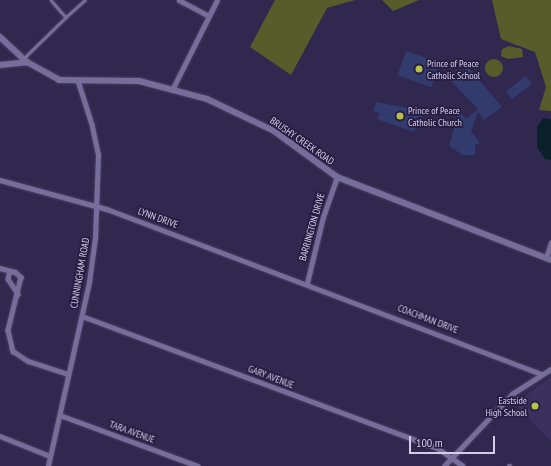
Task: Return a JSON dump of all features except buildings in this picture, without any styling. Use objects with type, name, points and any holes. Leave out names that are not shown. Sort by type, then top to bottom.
[{"type":"street","points":[[179,0],[208,16]]},
{"type":"street","points":[[173,88],[217,0]]},
{"type":"street","name":"BRUSHY CREEK ROAD","points":[[0,37],[25,60],[48,75],[78,82],[126,80],[173,88],[207,99],[265,125],[337,178],[549,259]]},
{"type":"street","points":[[0,65],[25,60]]},
{"type":"street","name":"CUNNINGHAM ROAD","points":[[48,466],[82,316],[92,263],[98,207],[95,138],[78,82]]},
{"type":"street","name":"BARRINGTON DRIVE","points":[[306,283],[323,217],[337,178]]},
{"type":"street","name":"LYNN DRIVE","points":[[0,180],[98,207],[306,283]]},
{"type":"street","points":[[549,259],[551,243]]},
{"type":"street","points":[[0,268],[21,277],[8,330],[13,351],[28,361],[68,374]]},
{"type":"street","points":[[10,271],[8,279],[18,294]]},
{"type":"street","name":"COACHMAN DRIVE","points":[[306,283],[542,374]]},
{"type":"street","name":"GARY AVENUE","points":[[82,316],[452,457],[463,466]]},
{"type":"street","points":[[444,466],[512,394],[551,369]]},
{"type":"street","name":"TARA AVENUE","points":[[60,415],[198,466]]},
{"type":"street","points":[[0,436],[50,456]]},
{"type":"lane","points":[[52,0],[66,17]]},
{"type":"lane","points":[[25,60],[66,17],[85,0]]},
{"type":"shaded area","name":"Eastside High School","points":[[551,377],[551,441],[519,409],[519,404],[521,399]]},
{"type":"green space","points":[[275,0],[355,0],[327,8],[291,75],[250,47]]},
{"type":"green space","points":[[382,0],[419,0],[393,11]]},
{"type":"green space","points":[[492,0],[551,0],[551,111],[539,110],[546,87],[535,52],[501,39]]},
{"type":"green space","points":[[509,46],[522,49],[523,57],[508,59],[501,56],[502,49]]},
{"type":"green space","points":[[494,59],[500,62],[503,68],[500,74],[494,77],[488,74],[485,68],[488,62]]},
{"type":"water","points":[[543,118],[551,119],[551,160],[545,159],[537,147],[537,127]]},
{"type":"place","name":"Prince of Peace Catholic School","points":[[419,69]]},
{"type":"place","name":"Prince of Peace Catholic Church","points":[[400,116]]},
{"type":"place","name":"Eastside High School","points":[[535,406]]}]
